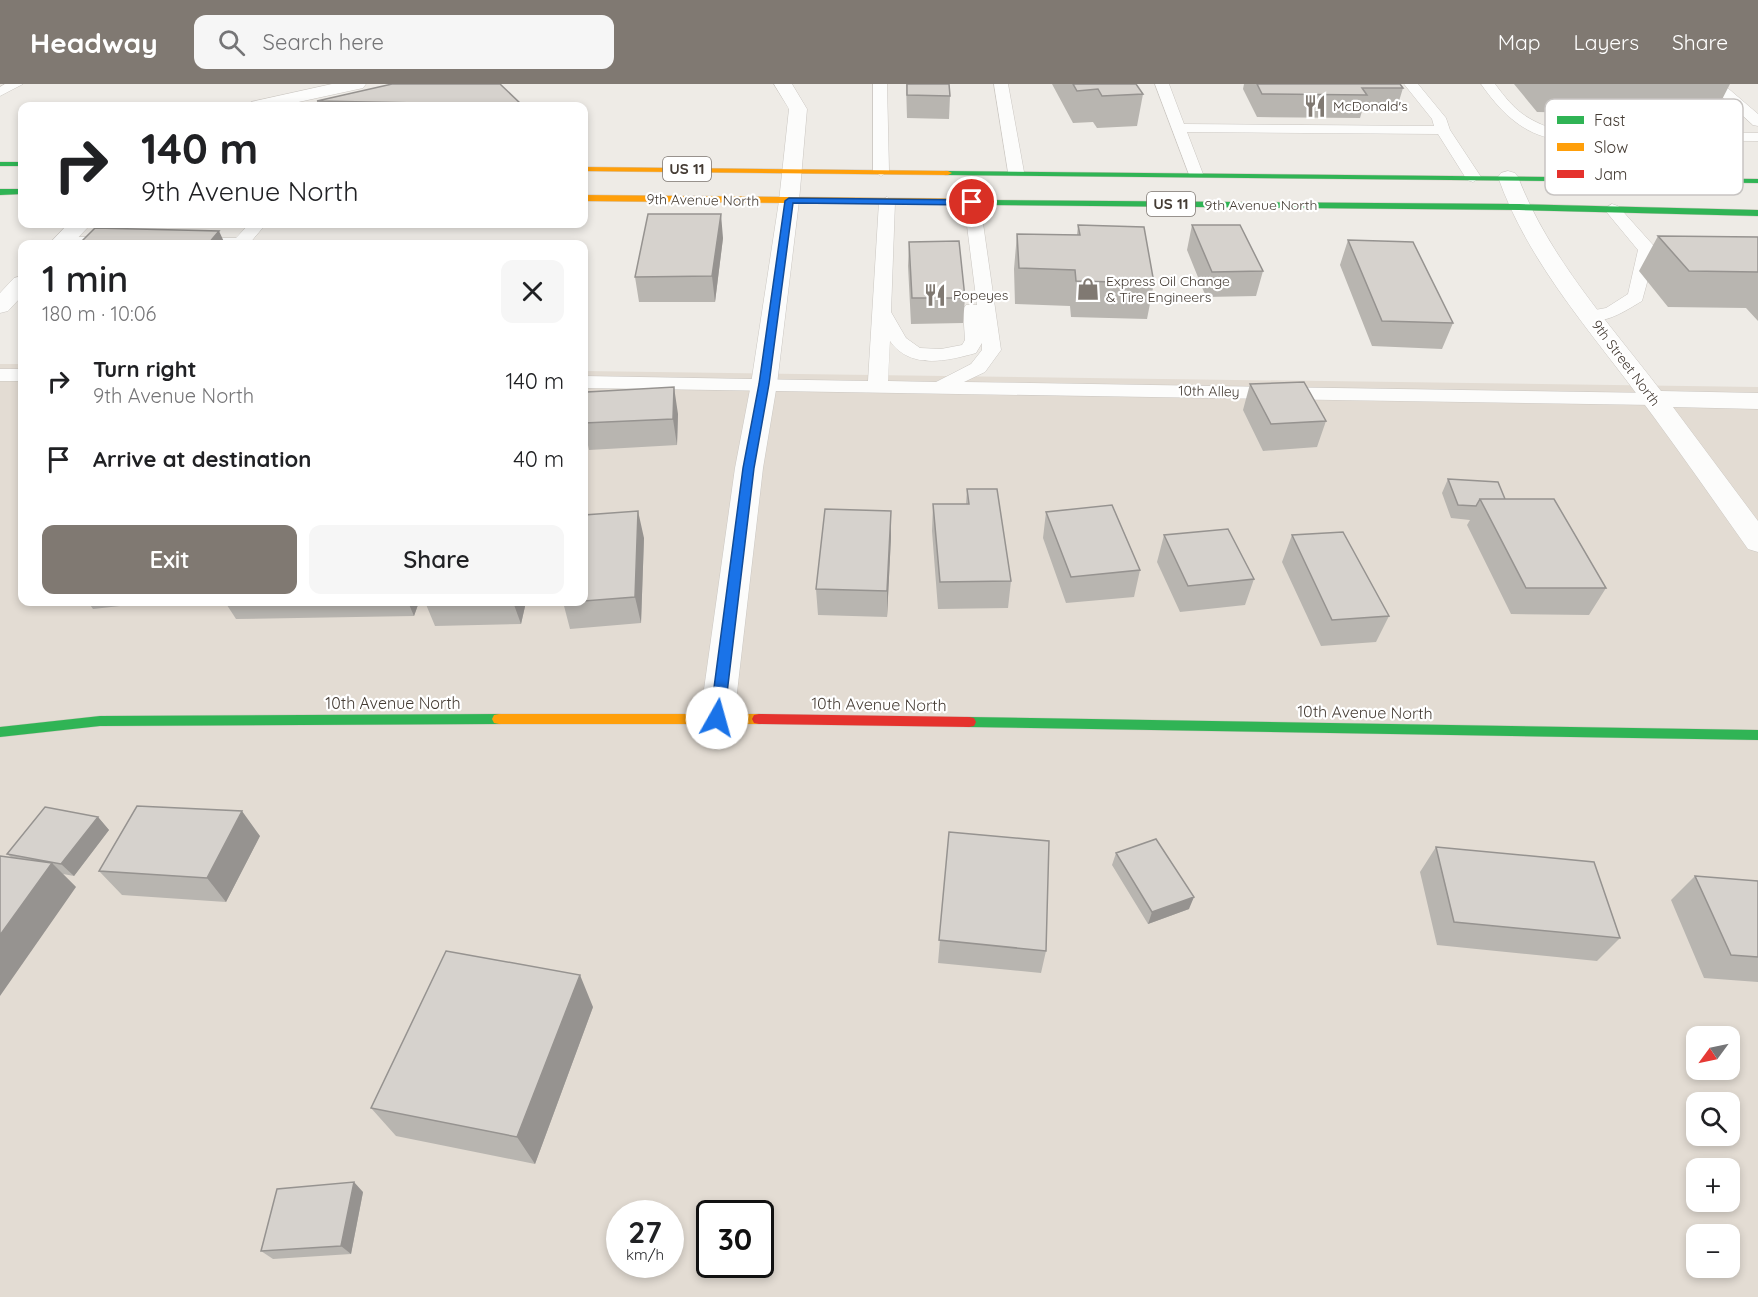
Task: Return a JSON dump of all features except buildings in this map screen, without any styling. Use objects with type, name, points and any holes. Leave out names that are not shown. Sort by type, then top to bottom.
[{"type":"main road","points":[[0,164],[18,164]]},
{"type":"main road","name":"9th Avenue North","points":[[588,169],[1545,177]]},
{"type":"main road","name":"9th Avenue North","points":[[1743,181],[1758,181]]},
{"type":"main road","points":[[0,192],[18,192]]},
{"type":"main road","name":"9th Avenue North","points":[[588,198],[1519,207],[1758,213]]},
{"type":"main road","name":"10th Avenue North","points":[[0,732],[100,721],[717,718],[1758,735]]},
{"type":"street","points":[[275,102],[357,84]]},
{"type":"street","points":[[717,718],[749,468],[764,384],[789,201],[798,108],[783,84]]},
{"type":"street","name":"9th Street North","points":[[1508,177],[1519,207],[1550,263],[1654,399],[1758,542]]},
{"type":"street","points":[[64,240],[76,228]]},
{"type":"street","points":[[0,306],[18,287]]},
{"type":"street","points":[[1654,399],[1758,401]]},
{"type":"lane","points":[[0,92],[16,84]]},
{"type":"lane","points":[[880,84],[881,171]]},
{"type":"lane","points":[[1001,84],[1016,172]]},
{"type":"lane","points":[[1162,84],[1195,174]]},
{"type":"lane","points":[[1412,84],[1439,118],[1443,130],[1473,177]]},
{"type":"lane","points":[[1488,84],[1505,107],[1525,124],[1545,132]]},
{"type":"lane","points":[[1715,84],[1732,99]]},
{"type":"lane","points":[[1743,109],[1758,122]]},
{"type":"lane","points":[[1179,128],[1443,130]]},
{"type":"lane","points":[[1743,137],[1758,137]]},
{"type":"lane","points":[[878,386],[882,314],[891,249],[887,202]]},
{"type":"lane","points":[[938,386],[978,368],[992,350],[976,263],[972,202]]},
{"type":"lane","points":[[1612,209],[1647,249],[1684,263],[1696,263]]},
{"type":"lane","points":[[244,240],[254,228]]},
{"type":"lane","points":[[1590,316],[1611,312],[1636,297],[1647,249]]},
{"type":"lane","points":[[882,314],[893,324],[897,339],[907,350],[930,355],[945,355],[969,349],[974,340],[970,277],[976,263]]},
{"type":"lane","points":[[0,375],[18,375]]},
{"type":"lane","name":"10th Alley","points":[[588,382],[1654,399]]},
{"type":"shaded area","points":[[0,364],[18,364],[18,606],[588,606],[588,371],[1758,387],[1758,1297],[0,1297]]},
{"type":"traffic: fast","points":[[0,164],[18,164]]},
{"type":"traffic: fast","points":[[948,173],[1545,179]]},
{"type":"traffic: fast","points":[[1743,181],[1758,181]]},
{"type":"traffic: fast","points":[[0,192],[18,192]]},
{"type":"traffic: fast","points":[[988,202],[1519,207],[1758,213]]},
{"type":"traffic: fast","points":[[0,732],[100,721],[499,719]]},
{"type":"traffic: fast","points":[[969,722],[1758,735]]},
{"type":"traffic: slow","points":[[588,169],[948,173]]},
{"type":"traffic: slow","points":[[588,198],[988,202]]},
{"type":"traffic: slow","points":[[499,719],[759,719]]},
{"type":"traffic: jam","points":[[759,719],[969,722]]},
{"type":"place","name":"McDonald's","points":[[1315,106]]},
{"type":"place","name":"Express Oil Change & Tire Engineers","points":[[1088,289]]},
{"type":"place","name":"Popeyes","points":[[935,295]]},
{"type":"route","points":[[717,718],[749,468],[764,384],[789,201],[972,202]]}]
